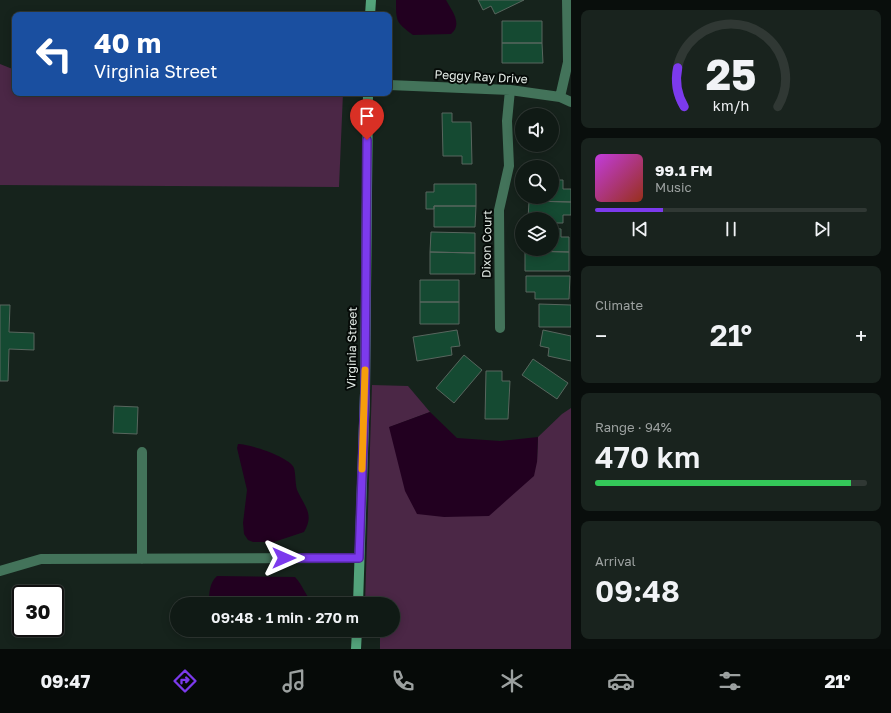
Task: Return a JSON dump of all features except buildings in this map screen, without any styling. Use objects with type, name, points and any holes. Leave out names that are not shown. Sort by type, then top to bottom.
[{"type":"street","points":[[370,12],[371,0]]},
{"type":"street","points":[[560,97],[568,62],[567,0]]},
{"type":"street","name":"Peggy Ray Drive","points":[[392,86],[510,90],[560,97],[571,102]]},
{"type":"street","name":"Dixon Court","points":[[500,328],[499,210],[509,166],[506,121],[510,90]]},
{"type":"street","name":"Virginia Street","points":[[358,597],[365,393],[368,96]]},
{"type":"street","points":[[142,452],[142,559]]},
{"type":"street","points":[[0,571],[41,559],[359,558]]},
{"type":"street","points":[[356,649],[357,637]]},
{"type":"shaded area","points":[[396,0],[446,0],[455,17],[456,26],[451,34],[413,35],[398,21],[396,13]]},
{"type":"shaded area","points":[[0,64],[12,69],[12,96],[343,96],[339,187],[0,185]]},
{"type":"shaded area","points":[[372,385],[408,386],[430,412],[390,427],[395,448],[537,462],[538,437],[562,414],[571,408],[571,649],[380,649],[380,637],[400,637],[400,597],[365,597]]},
{"type":"shaded area","points":[[430,412],[457,438],[500,441],[538,437],[537,462],[534,476],[489,516],[444,517],[417,514],[405,491],[389,427]]},
{"type":"shaded area","points":[[238,444],[251,446],[269,452],[285,460],[294,468],[297,490],[309,516],[304,532],[274,542],[253,542],[248,540],[244,534],[243,523],[247,490],[237,448]]},
{"type":"shaded area","points":[[217,576],[295,577],[307,597],[209,597],[211,585]]},
{"type":"slow traffic","points":[[362,469],[365,370]]},
{"type":"route","points":[[284,558],[359,558],[365,393],[367,140]]}]
